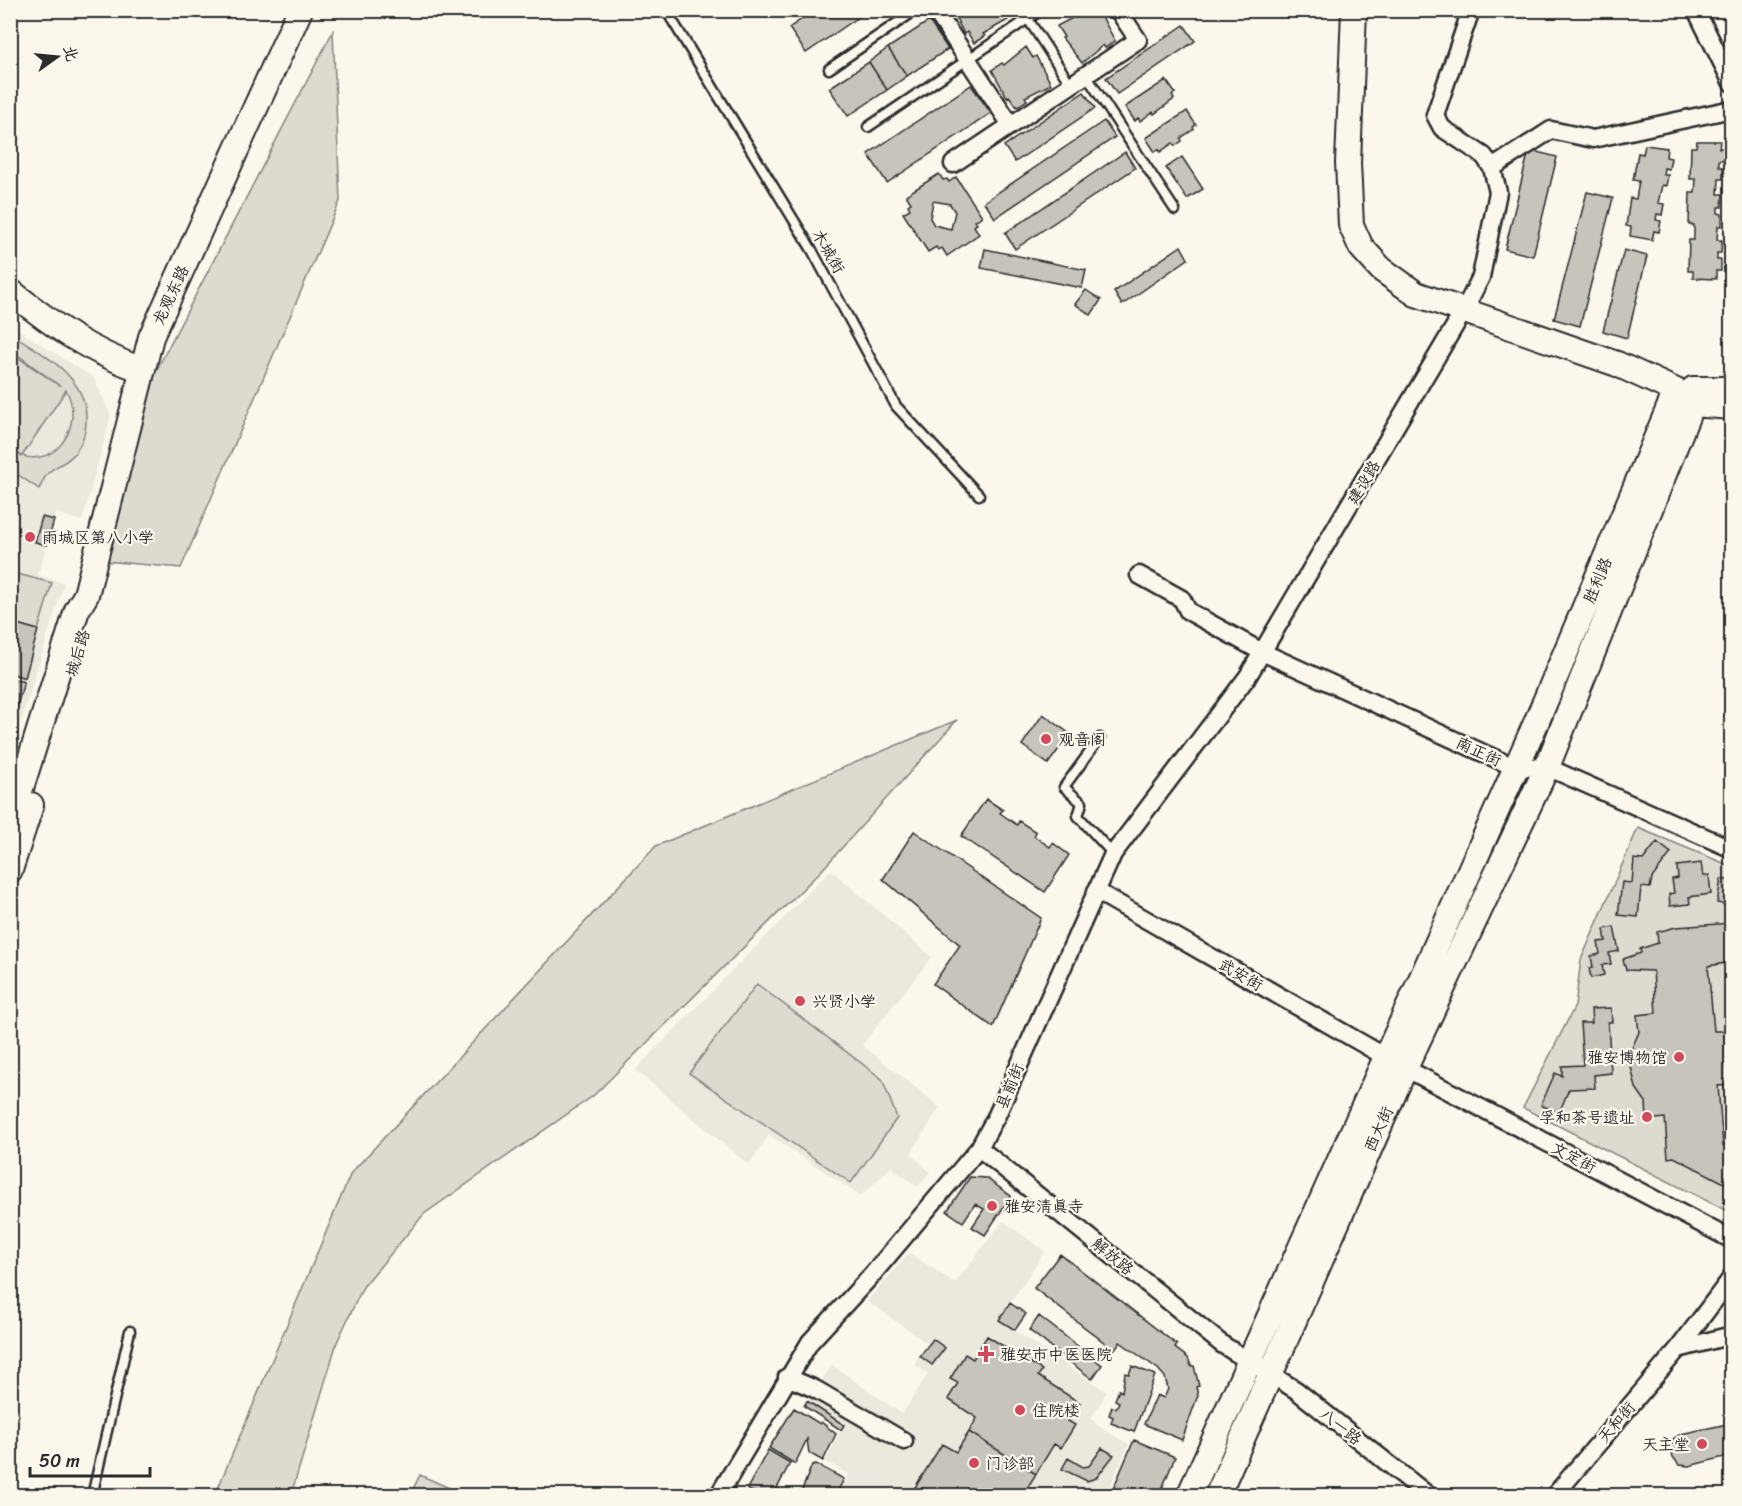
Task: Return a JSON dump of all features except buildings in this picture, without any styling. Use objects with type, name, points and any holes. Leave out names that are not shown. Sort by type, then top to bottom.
[{"type":"main road","points":[[1354,10],[1348,163],[1351,225],[1361,247],[1381,268],[1416,294],[1617,364],[1687,394],[1731,407]]},
{"type":"main road","name":"龙观东路","points":[[86,595],[151,337],[294,12]]},
{"type":"main road","points":[[10,291],[58,330],[100,354],[142,370]]},
{"type":"main road","points":[[1687,394],[1731,389]]},
{"type":"main road","name":"胜利路","points":[[1547,766],[1687,394]]},
{"type":"main road","name":"胜利路","points":[[1516,768],[1687,394]]},
{"type":"main road","name":"城后路","points":[[10,870],[14,834],[77,610],[86,595]]},
{"type":"main road","name":"西大街","points":[[1189,1496],[1248,1363],[1395,1062],[1547,766]]},
{"type":"main road","name":"西大街","points":[[1217,1496],[1269,1375],[1516,768]]},
{"type":"street","points":[[935,10],[1011,125]]},
{"type":"street","points":[[953,164],[1138,40],[1118,10]]},
{"type":"street","points":[[1471,10],[1435,115],[1442,128],[1484,156],[1492,168],[1551,130],[1593,139],[1731,109]]},
{"type":"street","points":[[1696,10],[1731,83]]},
{"type":"street","name":"建设路","points":[[1262,652],[1464,312],[1481,277],[1498,192],[1492,168]]},
{"type":"street","name":"南正街","points":[[1139,574],[1182,599],[1188,611],[1262,652],[1516,768],[1547,766],[1731,849]]},
{"type":"street","name":"县前街","points":[[718,1496],[810,1342],[871,1276],[979,1148],[997,1115],[1113,854],[1248,676],[1262,652]]},
{"type":"street","name":"武安街","points":[[1096,891],[1395,1062]]},
{"type":"street","name":"文定街","points":[[1395,1062],[1731,1240]]},
{"type":"street","name":"解放路","points":[[979,1148],[1248,1363]]},
{"type":"street","name":"天和街","points":[[1554,1496],[1678,1349],[1731,1277]]},
{"type":"street","points":[[1678,1349],[1731,1335]]},
{"type":"street","name":"八一路","points":[[1248,1363],[1296,1390],[1429,1496]]},
{"type":"street","points":[[788,1377],[815,1389],[904,1441]]},
{"type":"lane","name":"木城街","points":[[666,10],[812,250],[896,406],[979,495]]},
{"type":"lane","points":[[829,69],[916,10]]},
{"type":"lane","points":[[1022,10],[1071,85]]},
{"type":"lane","points":[[868,126],[1041,10]]},
{"type":"lane","points":[[1086,75],[1175,210]]},
{"type":"lane","points":[[1100,738],[1064,787],[1082,803],[1078,816],[1113,854]]},
{"type":"lane","points":[[92,1496],[130,1331]]},
{"type":"shaded area","points":[[333,31],[340,201],[181,568],[105,561],[155,373]]},
{"type":"shaded area","name":"雨城区第八小学","points":[[11,321],[26,335],[94,378],[111,416],[82,521],[56,513],[38,575],[64,583],[11,753]]},
{"type":"shaded area","points":[[11,333],[47,357],[69,376],[83,400],[86,414],[84,435],[77,450],[68,460],[48,473],[39,489],[11,470],[11,450],[19,454],[11,448],[11,353],[60,386],[11,350]],"holes":[[[66,390],[71,405],[72,419],[68,433],[61,444],[51,453],[39,457],[22,455]]]},
{"type":"shaded area","points":[[10,572],[52,583],[38,630],[11,622]]},
{"type":"shaded area","points":[[957,720],[821,871],[593,1096],[424,1214],[363,1287],[337,1342],[291,1495],[215,1495],[351,1173],[656,846]]},
{"type":"shaded area","points":[[1638,828],[1731,866],[1731,1213],[1523,1108],[1575,1006],[1581,960]]},
{"type":"shaded area","name":"兴贤小学","points":[[831,870],[932,957],[862,1045],[940,1107],[911,1154],[930,1172],[918,1187],[891,1167],[861,1196],[769,1135],[749,1165],[635,1070]]},
{"type":"shaded area","points":[[757,984],[882,1079],[897,1118],[851,1183],[689,1073]]},
{"type":"shaded area","name":"雅安市中医医院","points":[[1003,1221],[1045,1251],[999,1320],[1107,1392],[1091,1418],[1098,1426],[1129,1444],[1106,1495],[838,1495],[849,1475],[826,1461],[841,1430],[804,1406],[832,1365],[902,1414],[928,1374],[914,1364],[927,1343],[867,1301],[909,1253],[955,1283]]},
{"type":"shaded area","points":[[420,1475],[465,1495],[410,1495]]},
{"type":"place","name":"雨城区第八小学","points":[[30,537]]},
{"type":"place","name":"观音阁","points":[[1046,739]]},
{"type":"place","name":"兴贤小学","points":[[800,1001]]},
{"type":"place","name":"雅安博物馆","points":[[1679,1057]]},
{"type":"place","name":"孚和茶号遗址","points":[[1647,1117]]},
{"type":"place","name":"雅安清真寺","points":[[992,1206]]},
{"type":"place","name":"雅安市中医医院","points":[[986,1354]]},
{"type":"place","name":"住院楼","points":[[1020,1410]]},
{"type":"place","name":"天主堂","points":[[1702,1444]]},
{"type":"place","name":"门诊部","points":[[974,1463]]}]
